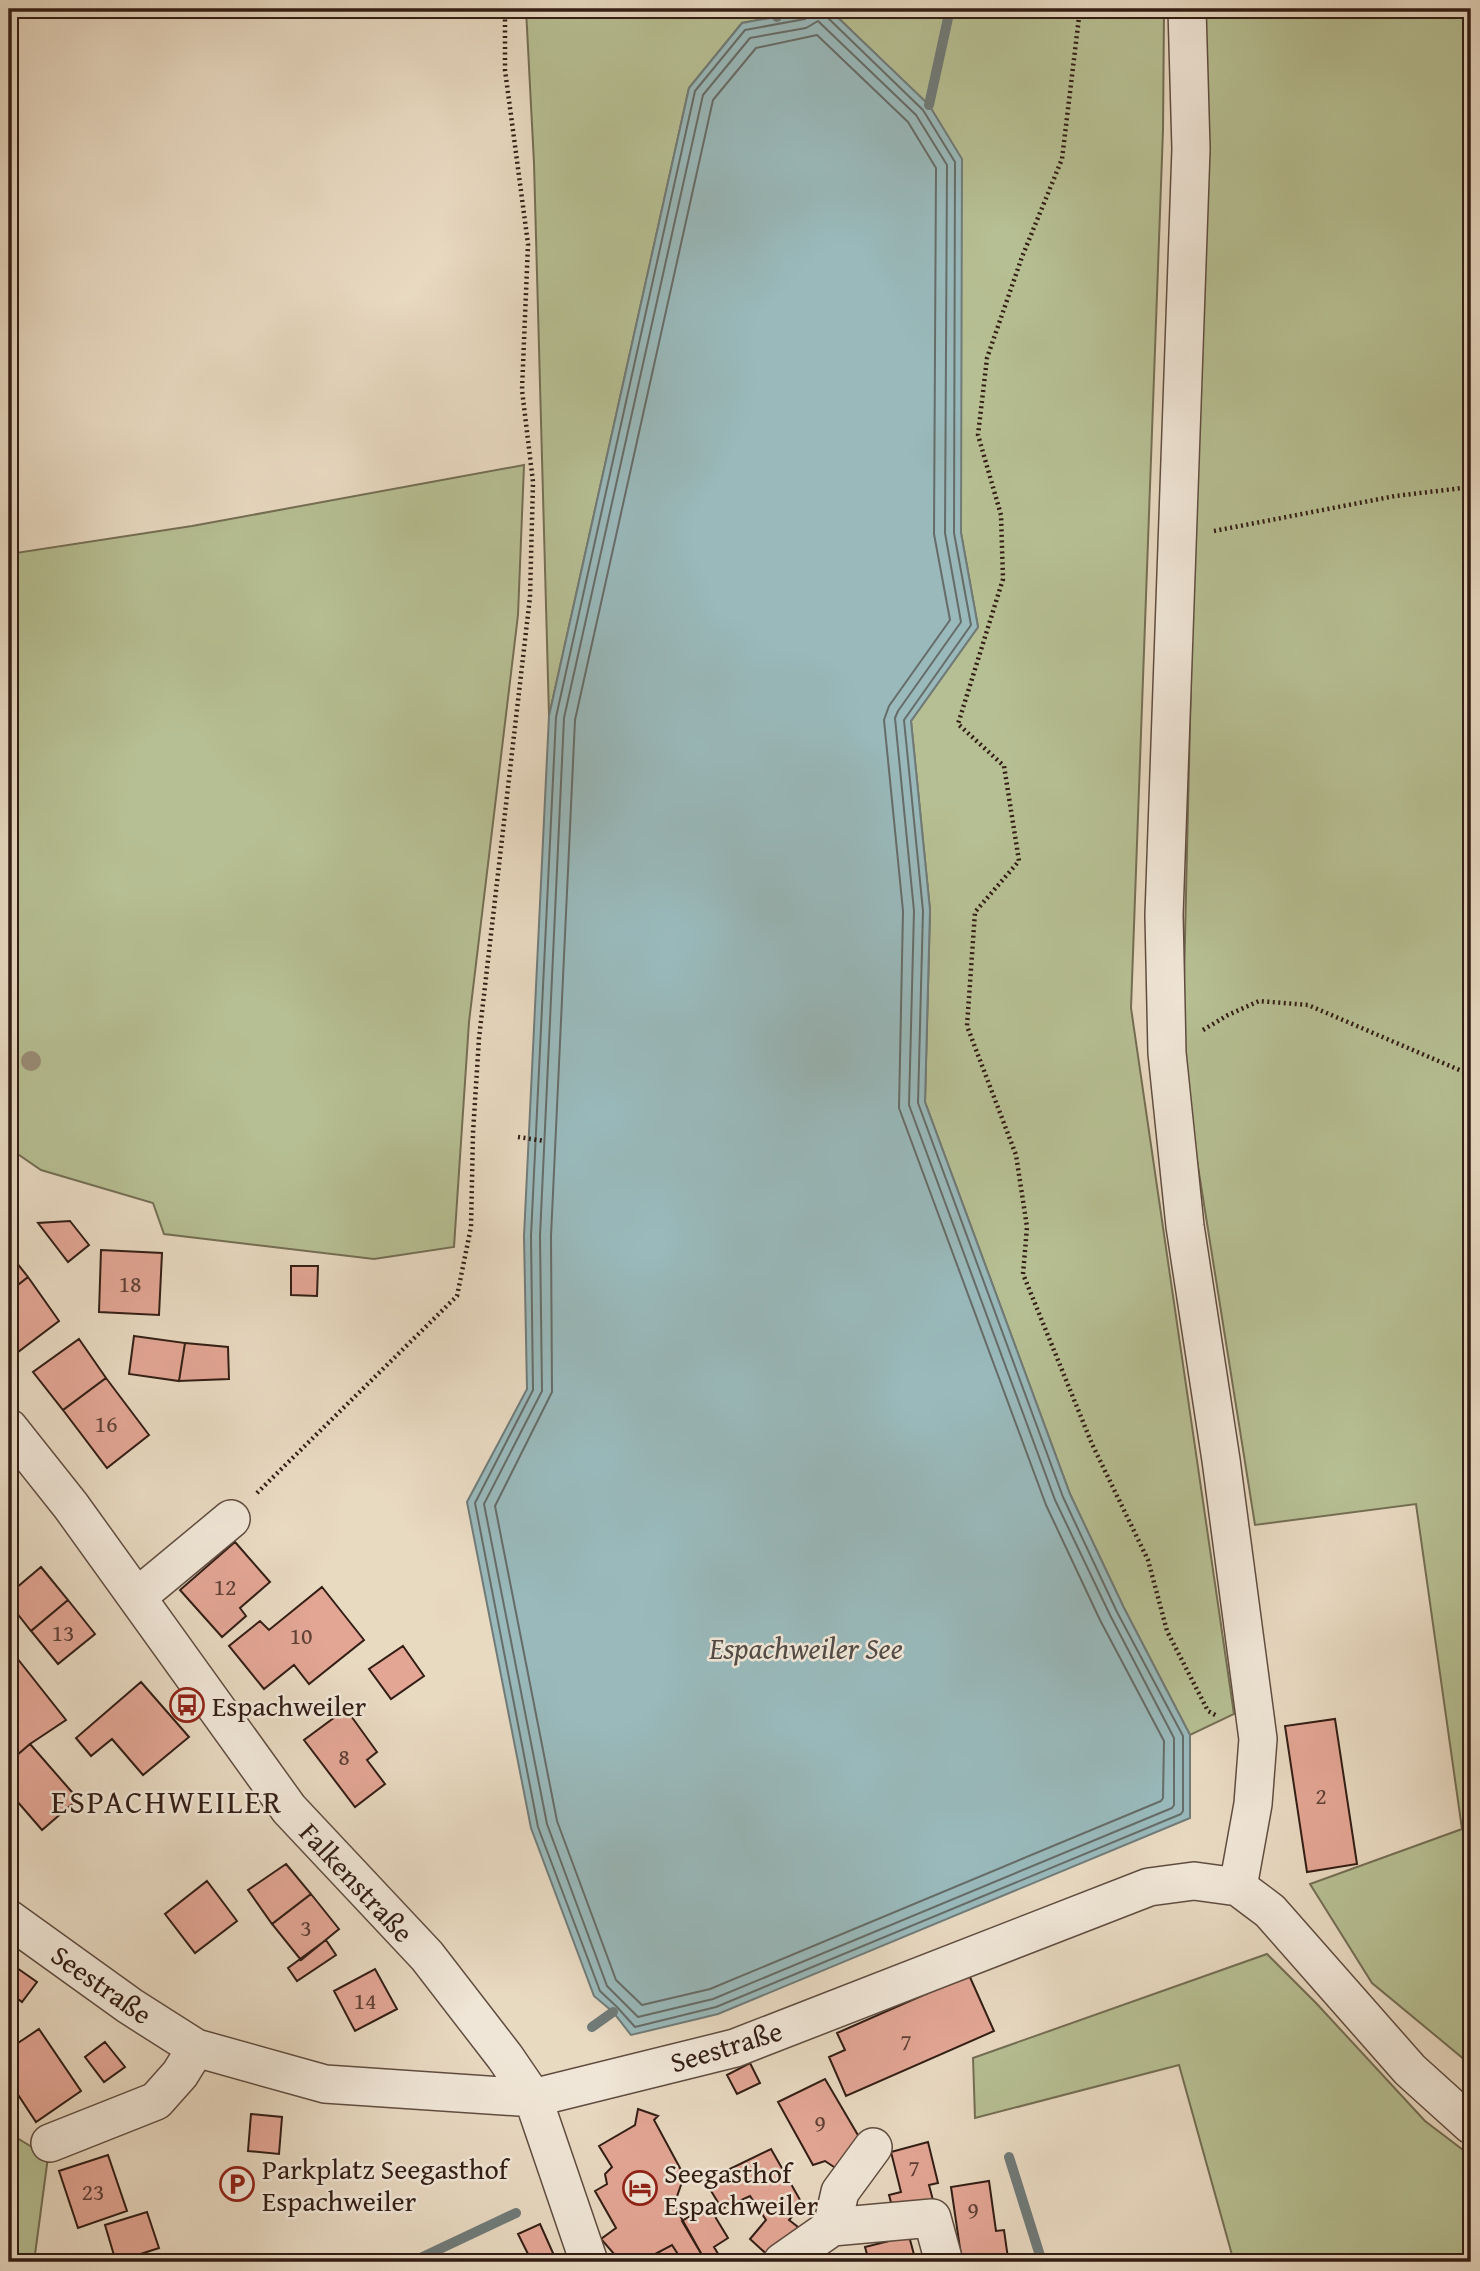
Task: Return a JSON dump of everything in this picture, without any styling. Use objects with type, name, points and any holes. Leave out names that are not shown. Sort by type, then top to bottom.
[{"type":"street","points":[[1187,9],[1191,149],[1164,915],[1167,1053],[1185,1226],[1222,1460],[1258,1739],[1253,1804],[1238,1887],[1270,1910],[1410,2070],[1471,2125]]},
{"type":"street","name":"Falkenstraße","points":[[9,1428],[71,1506],[289,1809],[427,1956],[505,2057],[533,2098],[589,2262]]},
{"type":"street","points":[[137,1597],[231,1519]]},
{"type":"street","name":"Seestraße","points":[[9,1919],[130,2006],[196,2048],[325,2084],[533,2098],[735,2048],[1149,1887],[1194,1881],[1238,1887]]},
{"type":"street","points":[[50,2143],[156,2101],[180,2074],[196,2048]]},
{"type":"street","points":[[832,2227],[841,2192],[873,2147]]},
{"type":"street","points":[[782,2262],[832,2227],[932,2218],[944,2262]]},
{"type":"path","points":[[231,1519],[457,1296],[471,1227],[479,1038],[531,571],[533,482],[522,390],[528,244],[505,69],[505,9]]},
{"type":"path","points":[[1080,9],[1062,159],[1022,257],[987,358],[978,435],[1001,515],[1003,579],[958,724],[1004,766],[1019,861],[975,912],[967,1026],[1016,1155],[1027,1227],[1023,1274],[1092,1444],[1148,1560],[1167,1631],[1208,1711],[1258,1739]]},
{"type":"path","points":[[1177,538],[1395,496],[1471,487]]},
{"type":"path","points":[[1167,1053],[1228,1015],[1259,1001],[1308,1005],[1471,1075]]},
{"type":"path","points":[[518,1137],[545,1141]]},
{"type":"green space","points":[[526,9],[821,9],[742,23],[689,88],[549,716],[534,163]]},
{"type":"green space","points":[[829,9],[1164,9],[1163,130],[1131,1008],[1234,1714],[1190,1735],[1124,1608],[1070,1494],[925,1102],[930,910],[911,721],[978,627],[961,533],[928,105]]},
{"type":"green space","points":[[1200,9],[1471,9],[1471,2065],[1372,1983],[1310,1884],[1462,1829],[1416,1504],[1255,1525],[1182,1066],[1191,679]]},
{"type":"green space","points":[[524,465],[518,615],[469,1022],[454,1247],[374,1259],[164,1234],[153,1203],[41,1170],[9,1148],[9,554],[192,526]]},
{"type":"green space","points":[[1267,1954],[1425,2121],[1471,2156],[1471,2262],[1234,2262],[1179,2065],[975,2118],[973,2058]]},
{"type":"green space","points":[[9,2133],[48,2157],[34,2262],[9,2262]]},
{"type":"water","name":"Espachweiler See","points":[[829,9],[929,105],[962,159],[961,533],[978,627],[911,721],[930,910],[925,1102],[1070,1494],[1124,1608],[1190,1735],[1190,1818],[718,2014],[631,2035],[613,2012],[594,1996],[531,1828],[467,1502],[527,1389],[524,1236],[549,716],[689,88],[742,23]]},
{"type":"building","points":[[70,1221],[89,1245],[68,1262],[38,1223]]},
{"type":"building","points":[[101,1250],[162,1253],[159,1315],[99,1312]]},
{"type":"building","points":[[9,1253],[28,1277],[9,1292]]},
{"type":"building","points":[[291,1266],[318,1266],[317,1296],[291,1295]]},
{"type":"building","points":[[28,1277],[59,1321],[18,1352],[9,1339],[9,1292]]},
{"type":"building","points":[[134,1336],[185,1343],[179,1381],[129,1374]]},
{"type":"building","points":[[79,1339],[106,1378],[63,1410],[33,1372]]},
{"type":"building","points":[[185,1343],[228,1347],[229,1379],[179,1381]]},
{"type":"building","points":[[106,1378],[149,1435],[107,1468],[63,1410]]},
{"type":"building","points":[[235,1542],[270,1582],[240,1608],[246,1616],[222,1637],[180,1590]]},
{"type":"building","points":[[41,1567],[68,1600],[31,1631],[9,1603],[9,1594]]},
{"type":"building","points":[[322,1587],[364,1640],[309,1684],[294,1665],[264,1689],[229,1646],[260,1621],[269,1630]]},
{"type":"building","points":[[68,1600],[95,1634],[58,1664],[31,1631]]},
{"type":"building","points":[[403,1646],[424,1676],[391,1699],[369,1669]]},
{"type":"building","points":[[13,1653],[66,1720],[9,1762],[9,1657]]},
{"type":"building","points":[[141,1682],[189,1737],[143,1775],[112,1739],[91,1756],[76,1738]]},
{"type":"building","points":[[346,1709],[377,1752],[367,1760],[385,1784],[355,1807],[304,1740]]},
{"type":"building","points":[[1335,1719],[1357,1864],[1307,1872],[1285,1726]]},
{"type":"building","points":[[30,1744],[78,1799],[42,1830],[9,1792],[9,1762]]},
{"type":"building","points":[[286,1864],[311,1894],[272,1924],[248,1890]]},
{"type":"building","points":[[207,1881],[237,1921],[195,1953],[165,1914]]},
{"type":"building","points":[[311,1894],[339,1929],[301,1960],[272,1924]]},
{"type":"building","points":[[326,1940],[336,1955],[297,1981],[288,1968]]},
{"type":"building","points":[[17,1968],[37,1982],[22,2002],[9,1992],[9,1979]]},
{"type":"building","points":[[375,1969],[397,2009],[355,2031],[334,1991]]},
{"type":"building","points":[[969,1975],[994,2031],[846,2096],[829,2057],[845,2050],[837,2033]]},
{"type":"building","points":[[39,2029],[81,2091],[36,2122],[9,2081],[9,2049]]},
{"type":"building","points":[[105,2042],[125,2067],[104,2082],[85,2057]]},
{"type":"building","points":[[750,2063],[760,2083],[737,2094],[727,2075]]},
{"type":"building","points":[[825,2079],[862,2142],[840,2171],[825,2161],[813,2165],[778,2102]]},
{"type":"building","name":"Seegasthof Espachweiler","points":[[638,2109],[658,2116],[654,2120],[687,2181],[681,2185],[674,2205],[701,2253],[685,2262],[672,2245],[640,2262],[621,2262],[601,2239],[616,2228],[595,2191],[607,2184],[605,2174],[612,2167],[599,2146],[635,2125]]},
{"type":"building","points":[[251,2114],[282,2117],[279,2154],[248,2151]]},
{"type":"building","points":[[928,2142],[938,2183],[929,2185],[934,2204],[894,2214],[889,2195],[901,2192],[891,2152]]},
{"type":"building","points":[[771,2149],[803,2205],[789,2220],[798,2227],[773,2260],[750,2239],[766,2220],[750,2196],[722,2209],[705,2181]]},
{"type":"building","points":[[108,2155],[127,2211],[78,2228],[59,2171]]},
{"type":"building","points":[[989,2181],[996,2231],[1004,2230],[1008,2258],[962,2262],[951,2187]]},
{"type":"building","points":[[708,2205],[728,2238],[714,2247],[723,2262],[706,2262],[682,2221]]},
{"type":"building","points":[[147,2212],[159,2248],[116,2262],[105,2225]]},
{"type":"building","points":[[540,2224],[557,2262],[532,2262],[518,2234]]},
{"type":"building","points":[[909,2236],[916,2262],[869,2262],[865,2247]]},
{"type":"building","points":[[672,2245],[683,2262],[646,2262],[645,2260]]},
{"type":"waterway","points":[[775,9],[777,17]]},
{"type":"waterway","points":[[929,105],[950,9]]},
{"type":"waterway","points":[[592,2027],[613,2012]]},
{"type":"waterway","points":[[1009,2157],[1042,2262]]},
{"type":"waterway","points":[[412,2262],[516,2213]]},
{"type":"place","name":"Espachweiler","points":[[187,1705]]},
{"type":"place","name":"Parkplatz Seegasthof Espachweiler","points":[[237,2184]]},
{"type":"place","name":"Seegasthof Espachweiler","points":[[640,2188]]},
{"type":"district","name":"ESPACHWEILER","points":[[167,1801]]}]
